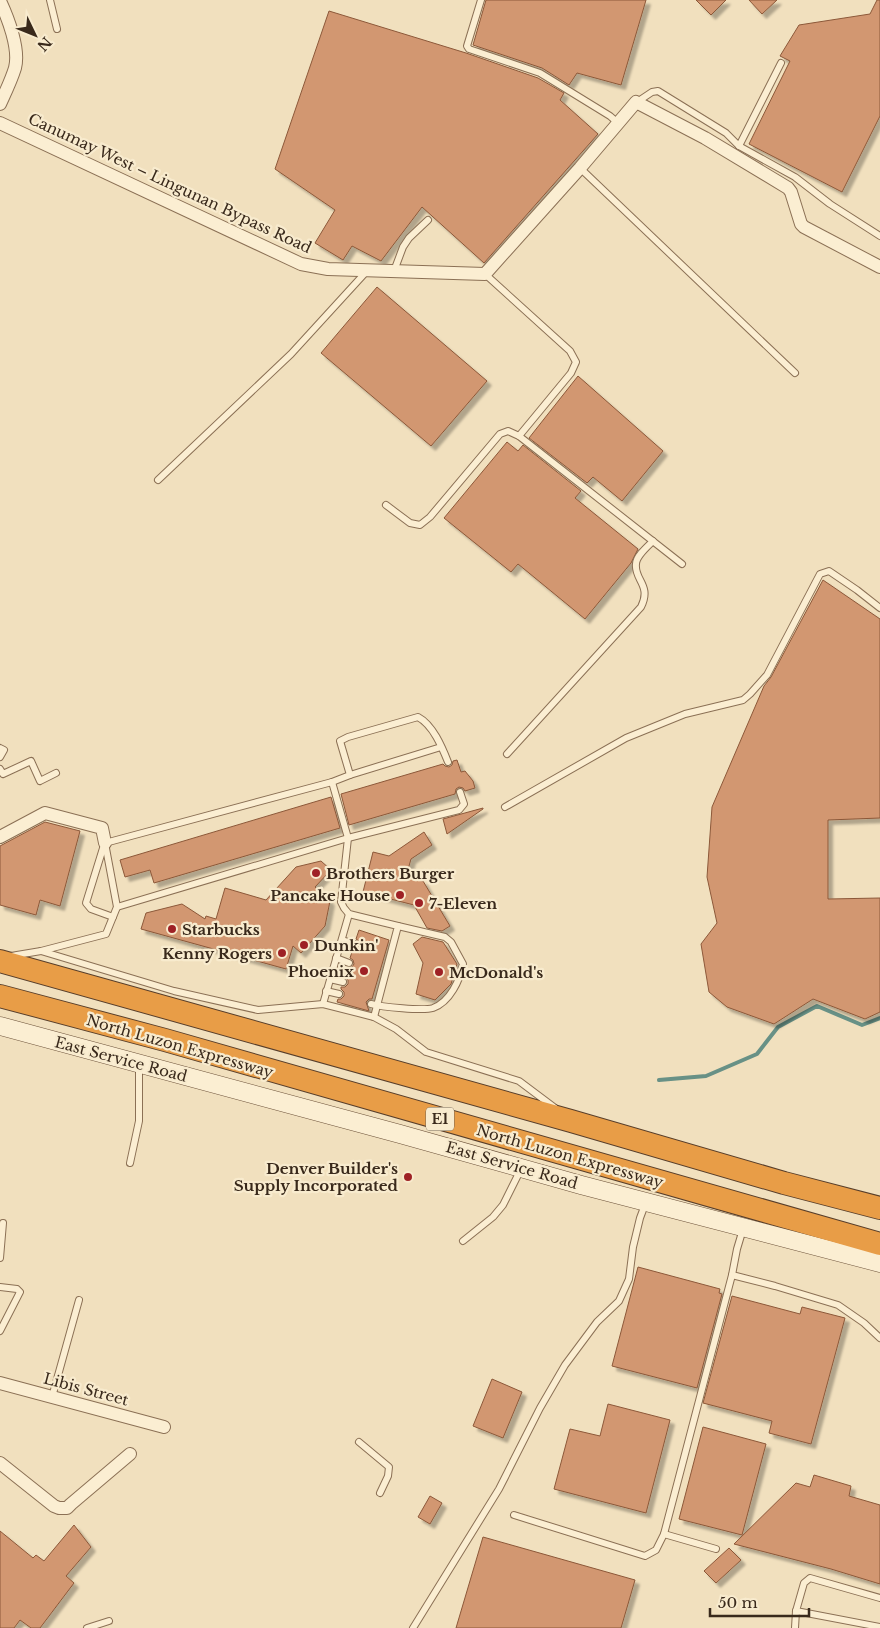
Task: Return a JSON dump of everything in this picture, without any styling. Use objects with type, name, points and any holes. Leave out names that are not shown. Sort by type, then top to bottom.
[{"type":"highway","name":"E1","points":[[0,960],[784,1183],[880,1208]]},
{"type":"highway","name":"North Luzon Expressway","points":[[0,996],[165,1040],[880,1244]]},
{"type":"street","points":[[0,1],[9,21],[16,67],[0,104]]},
{"type":"street","points":[[484,274],[580,168],[636,102],[705,138],[788,188],[801,224],[808,231],[880,267]]},
{"type":"street","name":"Canumay West – Lingunan Bypass Road","points":[[0,123],[301,264],[328,269],[484,274]]},
{"type":"street","points":[[0,837],[45,813],[102,828],[105,844]]},
{"type":"street","name":"East Service Road","points":[[0,1026],[646,1202],[880,1263]]},
{"type":"street","name":"Libis Street","points":[[0,1383],[164,1427]]},
{"type":"street","points":[[0,1463],[47,1502],[59,1508],[66,1508],[130,1454]]},
{"type":"lane","points":[[50,0],[57,29]]},
{"type":"lane","points":[[480,0],[468,46],[469,49],[540,73],[610,116],[618,123]]},
{"type":"lane","points":[[739,146],[781,63]]},
{"type":"lane","points":[[636,102],[652,92],[658,91],[726,133],[739,146],[795,178],[830,204],[880,236]]},
{"type":"lane","points":[[580,168],[795,373]]},
{"type":"lane","points":[[394,271],[406,242],[428,220]]},
{"type":"lane","points":[[158,480],[291,354],[367,271]]},
{"type":"lane","points":[[484,274],[570,351],[576,362],[571,373],[519,436]]},
{"type":"lane","points":[[386,505],[410,523],[420,526],[430,517],[500,434],[508,431],[519,436],[682,564]]},
{"type":"lane","points":[[507,754],[641,607],[645,600],[645,592],[636,564],[637,559],[653,540]]},
{"type":"lane","points":[[504,807],[626,738],[685,714],[743,700],[767,674],[820,574],[823,572],[829,571],[880,608]]},
{"type":"lane","points":[[350,775],[340,741],[348,737],[419,718],[431,729],[442,747],[448,762]]},
{"type":"lane","points":[[105,844],[332,782],[442,747]]},
{"type":"lane","points":[[0,748],[4,750],[0,757]]},
{"type":"lane","points":[[0,769],[3,774],[31,761],[40,781],[56,773]]},
{"type":"lane","points":[[332,782],[348,838],[341,902],[344,908],[349,914],[445,937],[451,942],[463,964],[458,984],[448,997],[434,1008],[374,1005]]},
{"type":"lane","points":[[118,907],[348,838],[459,810],[464,804],[460,792]]},
{"type":"lane","points":[[0,960],[106,934],[118,907],[105,844]]},
{"type":"lane","points":[[105,844],[86,903],[91,909],[113,917]]},
{"type":"lane","points":[[322,1004],[349,914]]},
{"type":"lane","points":[[374,1018],[374,1005],[398,926]]},
{"type":"lane","points":[[342,940],[355,944]]},
{"type":"lane","points":[[41,951],[174,990],[258,1010],[322,1004],[374,1018],[396,1029],[426,1052],[519,1081],[571,1121]]},
{"type":"lane","points":[[336,958],[349,963]]},
{"type":"lane","points":[[330,979],[343,982]]},
{"type":"lane","points":[[326,991],[339,994]]},
{"type":"lane","points":[[130,1163],[139,1121],[139,1064]]},
{"type":"lane","points":[[463,1242],[493,1217],[503,1205],[522,1168]]},
{"type":"lane","points":[[413,1628],[499,1489],[564,1365],[597,1322],[619,1301],[629,1279],[640,1218],[646,1202]]},
{"type":"lane","points":[[0,1258],[3,1223]]},
{"type":"lane","points":[[514,1515],[645,1556],[656,1550],[664,1534],[744,1227]]},
{"type":"lane","points":[[732,1275],[838,1305],[864,1323],[880,1338]]},
{"type":"lane","points":[[0,1287],[18,1289],[20,1295],[0,1331]]},
{"type":"lane","points":[[52,1397],[79,1300]]},
{"type":"lane","points":[[359,1442],[389,1466],[388,1476],[380,1494]]},
{"type":"lane","points":[[664,1534],[716,1549]]},
{"type":"lane","points":[[795,1628],[796,1611],[804,1583],[810,1578],[880,1598]]},
{"type":"lane","points":[[796,1611],[880,1626]]},
{"type":"lane","points":[[87,1628],[109,1621]]},
{"type":"building","points":[[486,0],[646,0],[621,85],[577,73],[569,85],[542,68],[473,45]]},
{"type":"building","points":[[696,0],[726,0],[711,15]]},
{"type":"building","points":[[749,0],[777,0],[762,14]]},
{"type":"building","points":[[877,0],[880,0],[880,116],[842,192],[749,144],[790,61],[780,56],[799,25],[870,14]]},
{"type":"building","points":[[329,11],[466,53],[538,78],[564,93],[560,100],[598,134],[484,263],[422,207],[381,261],[352,246],[343,260],[315,243],[335,210],[275,169]]},
{"type":"building","points":[[377,287],[487,381],[431,446],[321,353]]},
{"type":"building","points":[[578,376],[663,451],[622,501],[593,477],[587,483],[529,438]]},
{"type":"building","points":[[507,442],[518,451],[523,445],[581,491],[575,498],[638,549],[631,563],[585,619],[518,564],[511,572],[444,518]]},
{"type":"building","points":[[823,580],[880,619],[880,818],[828,820],[828,899],[880,898],[880,1012],[865,1019],[813,999],[774,1024],[727,1007],[709,992],[701,944],[717,923],[707,877],[712,807],[764,686],[771,677]]},
{"type":"building","points":[[457,760],[461,772],[465,771],[473,781],[475,788],[465,791],[459,787],[456,789],[455,794],[349,825],[341,794],[443,764],[449,767],[453,761]]},
{"type":"building","points":[[331,797],[340,828],[154,883],[150,870],[125,877],[120,860]]},
{"type":"building","points":[[483,809],[447,834],[443,819]]},
{"type":"building","points":[[45,822],[80,831],[60,906],[40,900],[36,915],[0,905],[0,846]]},
{"type":"building","points":[[424,832],[432,845],[411,859],[407,873],[418,876],[417,880],[423,881],[450,926],[442,931],[427,928],[414,905],[363,892],[373,852],[389,856]]},
{"type":"building","points":[[321,861],[331,870],[315,887],[330,901],[325,926],[301,953],[293,946],[286,969],[141,929],[146,913],[182,904],[205,919],[206,916],[216,919],[225,888],[266,900],[296,867]]},
{"type":"building","name":"Phoenix","points":[[359,930],[389,940],[372,999],[366,1002],[369,1011],[337,1002],[338,999],[344,996],[341,987],[345,987],[348,984],[348,980],[344,977],[347,968],[352,967],[354,964],[350,958],[353,949],[358,948],[360,945],[356,939]]},
{"type":"building","name":"McDonald's","points":[[422,937],[443,942],[457,964],[451,984],[435,1000],[416,994],[423,963],[413,944]]},
{"type":"building","points":[[638,1267],[720,1289],[719,1293],[722,1294],[697,1388],[612,1366]]},
{"type":"building","points":[[732,1296],[800,1314],[802,1307],[845,1318],[811,1444],[769,1433],[772,1421],[703,1403]]},
{"type":"building","points":[[492,1379],[522,1392],[503,1438],[473,1426]]},
{"type":"building","points":[[608,1404],[670,1420],[646,1513],[554,1489],[570,1429],[600,1436]]},
{"type":"building","points":[[703,1427],[766,1444],[742,1535],[679,1519]]},
{"type":"building","points":[[814,1475],[851,1486],[849,1496],[880,1505],[880,1584],[831,1569],[734,1544],[796,1483],[810,1487]]},
{"type":"building","points":[[430,1496],[442,1503],[430,1524],[418,1517]]},
{"type":"building","points":[[74,1525],[91,1547],[66,1576],[74,1583],[40,1628],[31,1628],[20,1620],[14,1628],[0,1628],[0,1531],[33,1558],[36,1555],[44,1561]]},
{"type":"building","points":[[483,1537],[635,1580],[621,1628],[456,1628]]},
{"type":"building","points":[[729,1548],[741,1560],[716,1583],[704,1571]]},
{"type":"waterway","points":[[659,1080],[706,1076],[757,1054],[778,1027],[817,1006],[862,1025],[880,1018]]},
{"type":"place","name":"Brothers Burger","points":[[316,873]]},
{"type":"place","name":"Pancake House","points":[[400,895]]},
{"type":"place","name":"7-Eleven","points":[[419,903]]},
{"type":"place","name":"Starbucks","points":[[172,929]]},
{"type":"place","name":"Dunkin'","points":[[304,945]]},
{"type":"place","name":"Kenny Rogers","points":[[282,953]]},
{"type":"place","name":"Phoenix","points":[[364,971]]},
{"type":"place","name":"McDonald's","points":[[439,972]]},
{"type":"place","name":"Denver Builder's Supply Incorporated","points":[[408,1177]]}]
